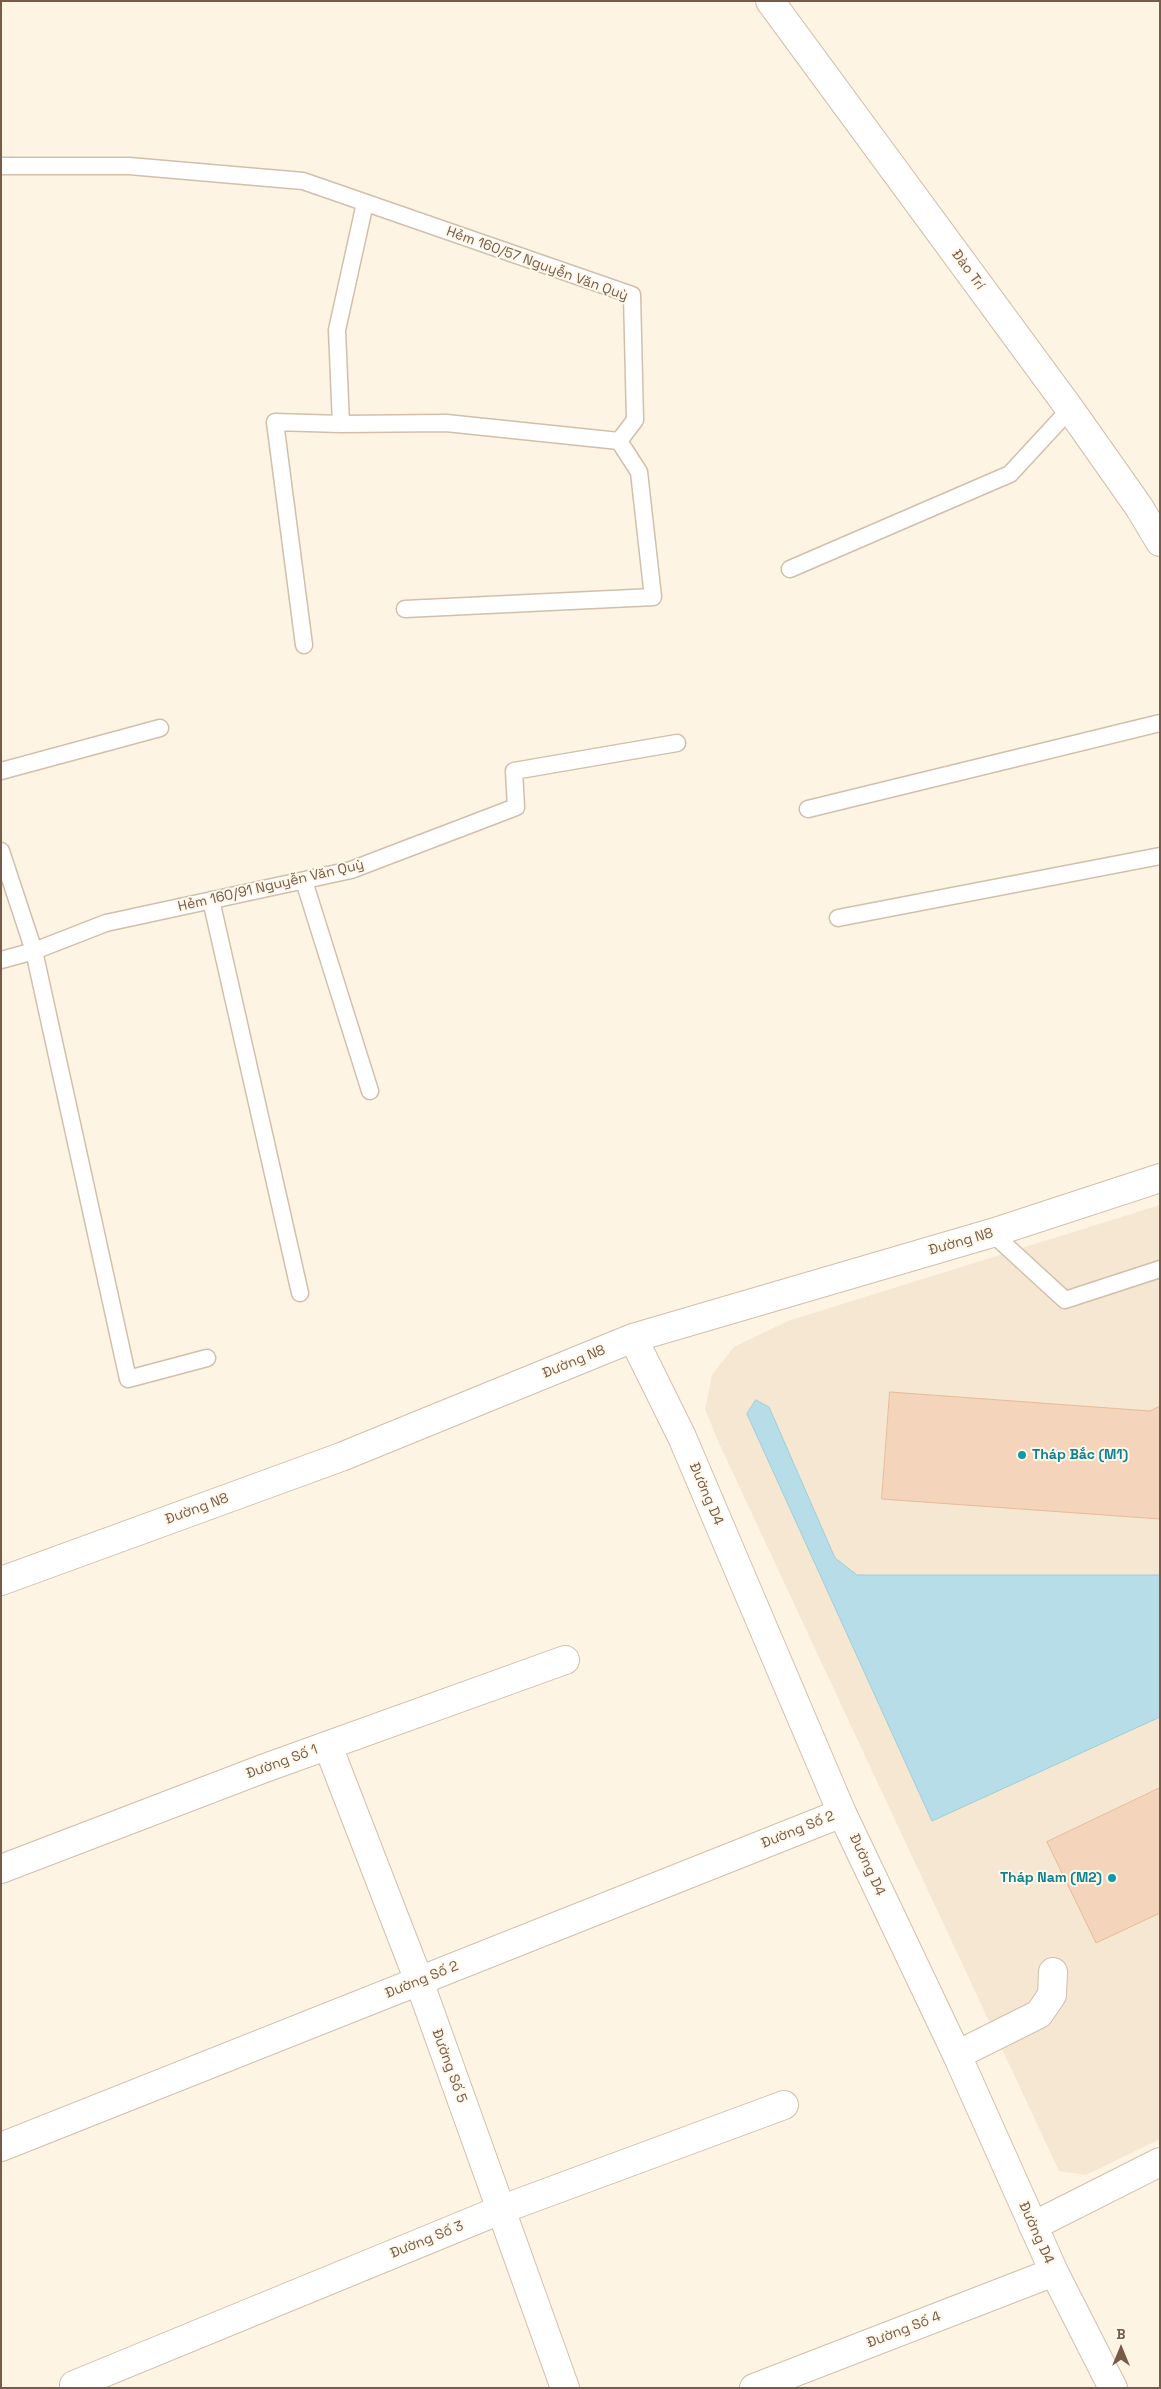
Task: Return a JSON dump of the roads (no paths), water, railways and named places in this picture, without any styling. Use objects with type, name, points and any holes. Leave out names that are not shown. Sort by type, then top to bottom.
[{"type":"street","name":"Đào Trí","points":[[770,1],[1070,409],[1139,507],[1160,542]]},
{"type":"street","name":"Đường N8","points":[[1,1581],[341,1457],[633,1338],[992,1233],[1160,1178]]},
{"type":"street","name":"Đường D4","points":[[633,1338],[682,1437],[842,1813],[957,2055],[1054,2272],[1113,2388]]},
{"type":"street","name":"Đường Số 1","points":[[1,1869],[112,1825],[565,1660]]},
{"type":"street","name":"Đường Số 5","points":[[328,1746],[419,1981],[565,2388]]},
{"type":"street","name":"Đường Số 2","points":[[1,2146],[842,1813]]},
{"type":"street","points":[[957,2055],[1039,2014],[1052,1995],[1053,1972]]},
{"type":"street","name":"Đường Số 3","points":[[74,2385],[500,2210],[784,2105]]},
{"type":"street","points":[[1033,2226],[1160,2162]]},
{"type":"street","name":"Đường Số 4","points":[[754,2388],[1054,2272]]},
{"type":"lane","name":"Hẻm 160/57 Nguyễn Văn Quỳ","points":[[1,166],[129,166],[303,181],[632,295],[635,420],[619,441]]},
{"type":"lane","points":[[341,424],[337,330],[365,203]]},
{"type":"lane","points":[[790,569],[1010,474],[1070,409]]},
{"type":"lane","points":[[304,645],[275,422],[341,424],[446,423],[619,441],[639,472],[653,597],[405,609]]},
{"type":"lane","points":[[808,808],[1160,723]]},
{"type":"lane","points":[[1,771],[160,728]]},
{"type":"lane","name":"Hẻm 160/91 Nguyễn Văn Quỳ","points":[[1,960],[34,951],[106,922],[351,870],[516,807],[514,771],[677,743]]},
{"type":"lane","points":[[1,851],[34,951],[128,1379],[207,1358]]},
{"type":"lane","points":[[838,918],[1160,856]]},
{"type":"lane","points":[[304,880],[370,1091]]},
{"type":"lane","points":[[211,900],[300,1293]]},
{"type":"lane","points":[[992,1233],[1065,1300],[1160,1269]]},
{"type":"water","points":[[756,1400],[769,1407],[835,1558],[857,1575],[1160,1575],[1160,1717],[932,1821],[747,1414]]},
{"type":"place","name":"Tháp Bắc (M1)","points":[[1022,1455]]},
{"type":"place","name":"Tháp Nam (M2)","points":[[1112,1878]]}]
